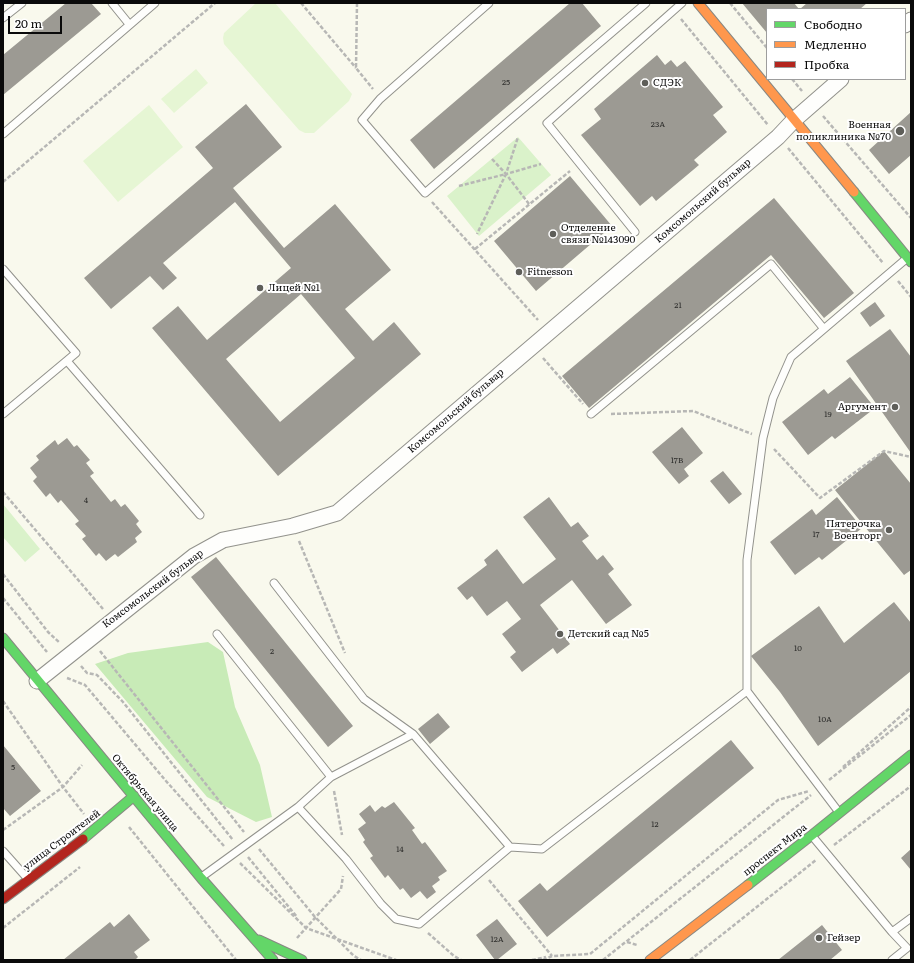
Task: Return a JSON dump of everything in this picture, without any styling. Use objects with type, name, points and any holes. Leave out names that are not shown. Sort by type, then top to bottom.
[{"type":"street","points":[[698,3],[909,260]]},
{"type":"street","name":"Комсомольский бульвар","points":[[37,680],[194,556],[223,540],[293,526],[337,513],[778,137],[812,103],[840,80]]},
{"type":"street","name":"Октябрьская улица","points":[[3,638],[201,878],[273,960]]},
{"type":"street","name":"проспект Мира","points":[[650,960],[812,835],[911,755]]},
{"type":"street","name":"улица Строителей","points":[[3,899],[96,829],[134,796]]},
{"type":"street","points":[[253,938],[302,960]]},
{"type":"lane","points":[[3,18],[22,3]]},
{"type":"lane","points":[[112,3],[129,24]]},
{"type":"lane","points":[[3,134],[155,3]]},
{"type":"lane","points":[[489,3],[380,99],[362,120],[425,193],[646,3]]},
{"type":"lane","points":[[635,232],[547,123],[682,3]]},
{"type":"lane","points":[[840,813],[747,692],[747,560],[763,438],[773,398],[792,357],[909,260]]},
{"type":"lane","points":[[591,414],[771,264],[824,329]]},
{"type":"lane","points":[[3,269],[76,354],[3,414]]},
{"type":"lane","points":[[67,361],[200,515]]},
{"type":"lane","points":[[274,583],[364,699],[413,734],[510,847]]},
{"type":"lane","points":[[217,634],[331,777]]},
{"type":"lane","points":[[298,807],[346,859],[381,904],[396,919],[419,924],[510,847],[542,849],[747,692]]},
{"type":"lane","points":[[201,878],[298,807],[331,777],[413,734]]},
{"type":"lane","points":[[812,835],[907,948],[892,960]]},
{"type":"lane","points":[[3,851],[29,879]]},
{"type":"lane","points":[[892,932],[911,918]]},
{"type":"path","points":[[3,182],[215,3]]},
{"type":"path","points":[[301,3],[380,99]]},
{"type":"path","points":[[356,68],[357,3]]},
{"type":"path","points":[[730,3],[766,47]]},
{"type":"path","points":[[793,80],[911,218]]},
{"type":"path","points":[[477,234],[506,174],[518,137]]},
{"type":"path","points":[[492,159],[506,174],[529,204]]},
{"type":"path","points":[[475,249],[579,163]]},
{"type":"path","points":[[459,186],[541,164]]},
{"type":"path","points":[[425,193],[549,332]]},
{"type":"path","points":[[532,346],[591,414],[693,412],[763,438],[820,498],[884,450],[911,457]]},
{"type":"path","points":[[3,492],[112,620]]},
{"type":"path","points":[[293,526],[347,656]]},
{"type":"path","points":[[3,574],[48,632],[87,673],[97,676],[123,702],[306,928]]},
{"type":"path","points":[[3,598],[63,676],[85,684],[166,781],[232,856],[306,928],[396,960]]},
{"type":"path","points":[[90,638],[251,840],[315,917],[354,956],[361,960]]},
{"type":"path","points":[[3,701],[63,787],[96,829]]},
{"type":"path","points":[[532,960],[552,956],[590,954],[778,800],[820,787],[911,707]]},
{"type":"path","points":[[603,960],[911,715]]},
{"type":"path","points":[[3,830],[63,787],[95,750]]},
{"type":"path","points":[[285,952],[341,889],[346,859],[331,777]]},
{"type":"path","points":[[690,960],[911,786]]},
{"type":"path","points":[[128,826],[236,960]]},
{"type":"path","points":[[482,872],[556,960]]},
{"type":"path","points":[[419,924],[454,956],[461,960]]},
{"type":"path","points":[[450,960],[454,956]]},
{"type":"path","points":[[543,960],[552,956]]},
{"type":"green space","points":[[256,3],[275,3],[352,94],[349,101],[314,133],[305,133],[299,130],[224,44],[224,33]]},
{"type":"green space","points":[[196,69],[208,83],[174,113],[161,99]]},
{"type":"green space","points":[[149,105],[183,147],[118,202],[83,161]]},
{"type":"green space","points":[[518,137],[551,175],[479,236],[447,196]]},
{"type":"green space","points":[[3,504],[40,549],[25,562],[3,537]]},
{"type":"green space","points":[[208,642],[223,652],[235,707],[260,765],[272,817],[256,822],[207,797],[95,664],[128,653]]},
{"type":"building","points":[[66,3],[91,3],[101,14],[3,95],[3,55]]},
{"type":"building","points":[[570,3],[582,3],[601,26],[434,169],[410,140]]},
{"type":"building","points":[[742,3],[794,3],[798,8],[766,8],[766,32]]},
{"type":"building","points":[[807,3],[867,3],[861,8],[801,8]]},
{"type":"building","points":[[657,55],[665,65],[671,60],[677,67],[685,61],[723,107],[713,115],[727,132],[694,160],[699,165],[656,201],[652,196],[640,206],[581,135],[601,119],[594,109]]},
{"type":"building","points":[[246,104],[282,147],[233,188],[284,248],[335,204],[391,270],[345,309],[373,341],[394,322],[421,354],[278,476],[152,328],[178,306],[207,340],[291,268],[235,202],[163,263],[177,278],[163,290],[150,276],[111,309],[84,278],[213,168],[195,147]],"holes":[[[301,294],[355,358],[280,422],[226,359]]]},
{"type":"building","name":"Военная поликлиника №70","points":[[911,112],[911,155],[889,174],[869,150]]},
{"type":"building","name":"Отделение связи №143090","points":[[570,176],[612,226],[536,291],[494,241]]},
{"type":"building","points":[[774,198],[854,293],[824,318],[771,255],[589,408],[562,376]]},
{"type":"building","points":[[875,302],[885,316],[870,327],[860,313]]},
{"type":"building","name":"Аргумент","points":[[890,329],[911,357],[911,453],[846,361]]},
{"type":"building","points":[[850,377],[875,408],[835,439],[832,436],[808,455],[782,422],[824,389],[828,394]]},
{"type":"building","points":[[682,427],[703,453],[684,469],[689,476],[679,484],[652,452]]},
{"type":"building","points":[[67,438],[74,447],[77,445],[90,460],[86,463],[94,473],[90,476],[111,502],[115,499],[121,507],[125,504],[139,521],[136,524],[142,532],[135,538],[137,542],[118,557],[115,554],[106,561],[99,553],[96,556],[82,539],[86,536],[75,524],[79,521],[61,500],[58,503],[50,493],[46,497],[33,481],[37,477],[30,468],[39,460],[36,456],[55,440],[58,445]]},
{"type":"building","name":"Пятерочка Военторг","points":[[884,451],[911,484],[911,570],[904,575],[835,490]]},
{"type":"building","points":[[723,471],[742,494],[729,504],[710,481]]},
{"type":"building","points":[[549,497],[571,527],[578,522],[589,536],[582,541],[597,560],[603,555],[614,569],[608,574],[632,605],[606,624],[572,580],[540,605],[570,644],[557,654],[553,648],[522,672],[510,657],[516,652],[502,634],[521,619],[507,601],[487,616],[472,596],[467,600],[457,588],[487,565],[484,560],[497,549],[523,584],[556,559],[523,517]]},
{"type":"building","points":[[837,497],[862,528],[822,560],[819,557],[795,575],[770,542],[812,509],[816,515]]},
{"type":"building","points":[[216,557],[353,726],[328,747],[191,577]]},
{"type":"building","points":[[894,602],[911,623],[911,671],[818,746],[780,692],[751,656],[819,606],[844,643]]},
{"type":"building","points":[[438,713],[450,727],[430,744],[418,729]]},
{"type":"building","points":[[731,740],[754,768],[547,937],[518,901],[540,883],[547,891]]},
{"type":"building","points":[[3,745],[41,791],[10,816],[3,808]]},
{"type":"building","points":[[394,802],[415,828],[412,830],[422,844],[425,842],[447,871],[438,877],[440,880],[432,886],[436,892],[427,899],[420,891],[411,898],[403,888],[400,890],[388,875],[385,878],[370,858],[373,856],[363,842],[365,840],[358,829],[366,823],[359,814],[370,805],[375,812],[382,806],[385,808]]},
{"type":"building","points":[[911,849],[911,870],[901,858]]},
{"type":"building","points":[[129,914],[150,940],[134,952],[138,957],[135,960],[63,960],[110,922],[114,927]]},
{"type":"building","points":[[497,919],[517,944],[495,960],[476,935]]},
{"type":"building","name":"Гейзер","points":[[822,925],[842,950],[830,960],[778,960]]},
{"type":"traffic: fast","points":[[854,192],[911,262]]},
{"type":"traffic: fast","points":[[3,638],[201,878],[273,960]]},
{"type":"traffic: fast","points":[[748,885],[911,755]]},
{"type":"traffic: fast","points":[[83,839],[134,796]]},
{"type":"traffic: fast","points":[[259,940],[302,960]]},
{"type":"traffic: slow","points":[[698,3],[854,192]]},
{"type":"traffic: slow","points":[[650,960],[748,885]]},
{"type":"traffic: jam","points":[[3,899],[83,839]]},
{"type":"place","name":"СДЭК","points":[[645,83]]},
{"type":"place","name":"Военная поликлиника №70","points":[[900,131]]},
{"type":"place","name":"Отделение связи №143090","points":[[553,234]]},
{"type":"place","name":"Fitnesson","points":[[519,272]]},
{"type":"place","name":"Лицей №1","points":[[260,288]]},
{"type":"place","name":"Аргумент","points":[[895,407]]},
{"type":"place","name":"Пятерочка Военторг","points":[[889,530]]},
{"type":"place","name":"Детский сад №5","points":[[560,634]]},
{"type":"place","name":"Гейзер","points":[[819,938]]}]
